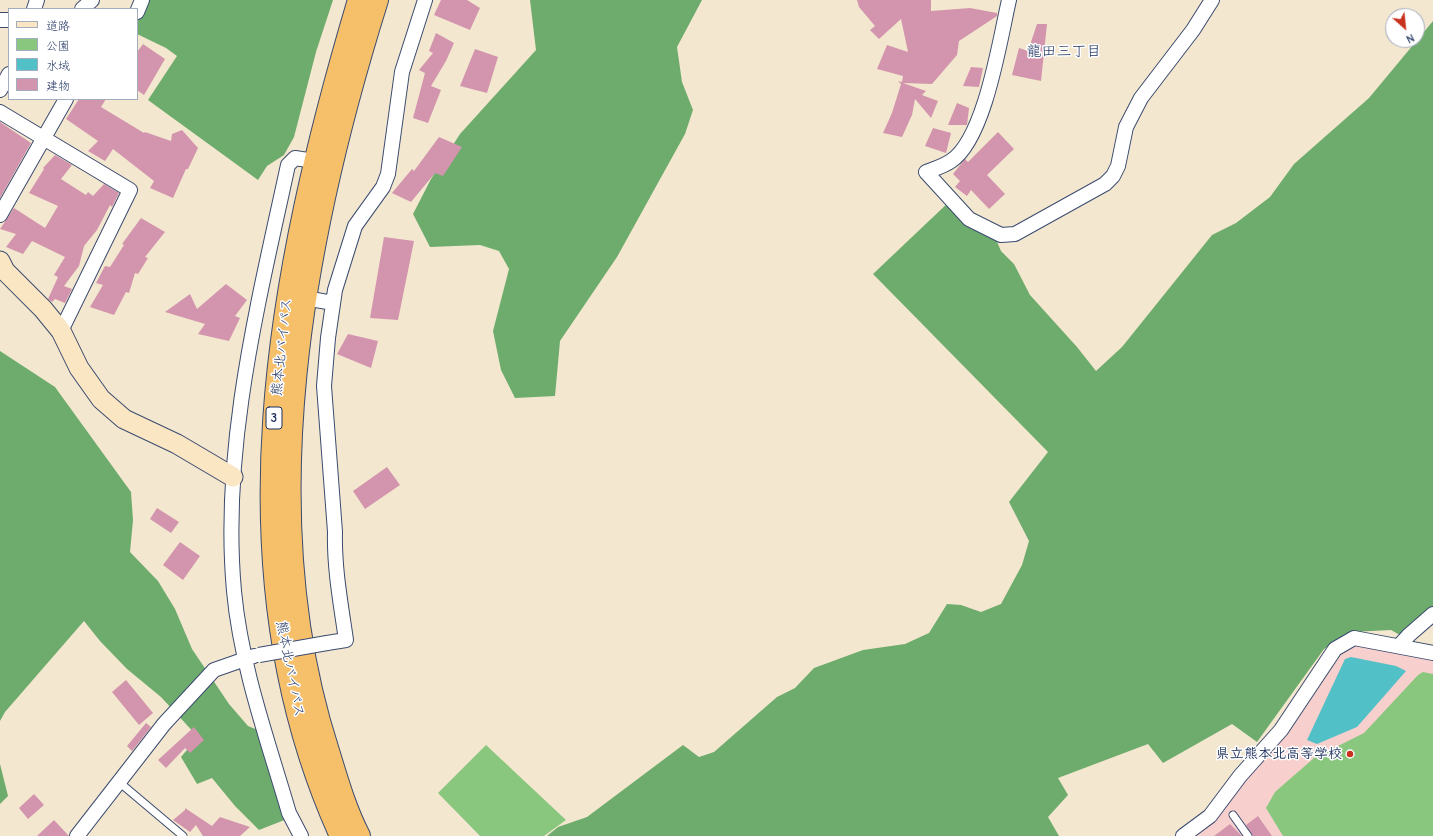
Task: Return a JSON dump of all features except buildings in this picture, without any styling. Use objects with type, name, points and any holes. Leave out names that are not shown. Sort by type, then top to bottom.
[{"type":"highway","name":"熊本北バイパス","points":[[354,835],[310,760],[291,686],[282,635],[272,552],[270,490],[278,373],[286,301],[314,161],[334,83],[359,0]]},
{"type":"highway","name":"熊本北バイパス","points":[[354,835],[321,730],[308,678],[298,619],[292,557],[289,475],[290,445],[305,298],[311,258],[337,142],[377,0]]},
{"type":"street","points":[[83,8],[92,0]]},
{"type":"street","points":[[138,10],[142,0]]},
{"type":"street","points":[[77,836],[164,724],[214,670],[252,656],[346,640],[340,602],[335,547],[324,386],[328,338],[335,290],[355,226],[383,186],[388,174],[402,72],[425,0]]},
{"type":"street","points":[[1009,0],[993,74],[979,123],[967,143],[952,161],[926,172],[969,219],[1001,235],[1015,234],[1081,199],[1105,184],[1113,176],[1118,166],[1126,127],[1141,98],[1193,30],[1212,0]]},
{"type":"street","points":[[0,90],[8,76]]},
{"type":"street","points":[[0,215],[65,100]]},
{"type":"street","points":[[0,112],[130,190],[61,331]]},
{"type":"street","points":[[301,836],[289,813],[252,656],[234,592],[232,541],[233,477],[244,381],[261,287],[288,165],[295,158],[314,161]]},
{"type":"street","points":[[0,261],[5,271],[43,309],[61,331],[79,368],[101,399],[124,419],[177,444],[233,477]]},
{"type":"street","points":[[305,298],[333,303]]},
{"type":"street","points":[[1399,646],[1433,614]]},
{"type":"street","points":[[1183,836],[1210,816],[1240,776],[1281,730],[1335,649],[1354,638],[1433,653]]},
{"type":"street","points":[[310,760],[319,798],[331,836]]},
{"type":"lane","points":[[119,782],[183,836]]},
{"type":"lane","points":[[1233,815],[1248,836]]},
{"type":"shaded area","name":"県立熊本北高等学校","points":[[1359,644],[1433,660],[1433,836],[1193,836],[1333,660],[1346,647]]},
{"type":"green space","points":[[147,0],[333,0],[316,52],[294,137],[284,155],[267,166],[258,180],[148,100],[177,56],[166,48],[138,34],[138,18]]},
{"type":"green space","points":[[530,0],[702,0],[677,47],[682,82],[693,110],[685,134],[617,257],[560,341],[555,396],[515,398],[501,370],[493,331],[509,269],[499,251],[480,245],[430,247],[413,214],[431,179],[460,134],[536,50]]},
{"type":"green space","points":[[1433,21],[1433,607],[1400,635],[1391,630],[1351,632],[1324,649],[1257,742],[1232,724],[1163,763],[1148,744],[1058,778],[1068,795],[1048,817],[1059,836],[547,836],[558,827],[587,817],[683,745],[699,757],[714,752],[777,697],[795,688],[814,668],[863,650],[905,644],[929,633],[947,604],[961,605],[981,612],[1001,604],[1022,565],[1029,541],[1009,502],[1048,452],[873,274],[951,200],[992,230],[1001,251],[1014,264],[1030,295],[1077,347],[1096,371],[1122,347],[1212,235],[1236,223],[1270,197],[1294,164],[1369,98],[1411,48],[1425,48],[1425,31]]},
{"type":"green space","points":[[0,351],[55,387],[131,492],[133,520],[130,552],[158,581],[175,609],[192,649],[229,704],[248,726],[265,733],[287,819],[259,830],[235,806],[212,778],[197,784],[181,757],[198,737],[161,697],[127,669],[100,641],[84,621],[5,712],[0,721]]},
{"type":"green space","points":[[1423,672],[1433,674],[1433,836],[1283,836],[1266,808],[1275,792],[1314,758],[1364,733],[1418,675]]},
{"type":"green space","points":[[486,745],[566,820],[544,836],[480,836],[438,793]]},
{"type":"green space","points":[[0,764],[8,796],[0,804]]},
{"type":"water","points":[[1351,657],[1396,666],[1406,671],[1357,727],[1317,744],[1307,740],[1345,659]]},
{"type":"place","name":"県立熊本北高等学校","points":[[1350,754]]},
{"type":"district","name":"龍田三丁目","points":[[1064,52]]}]
